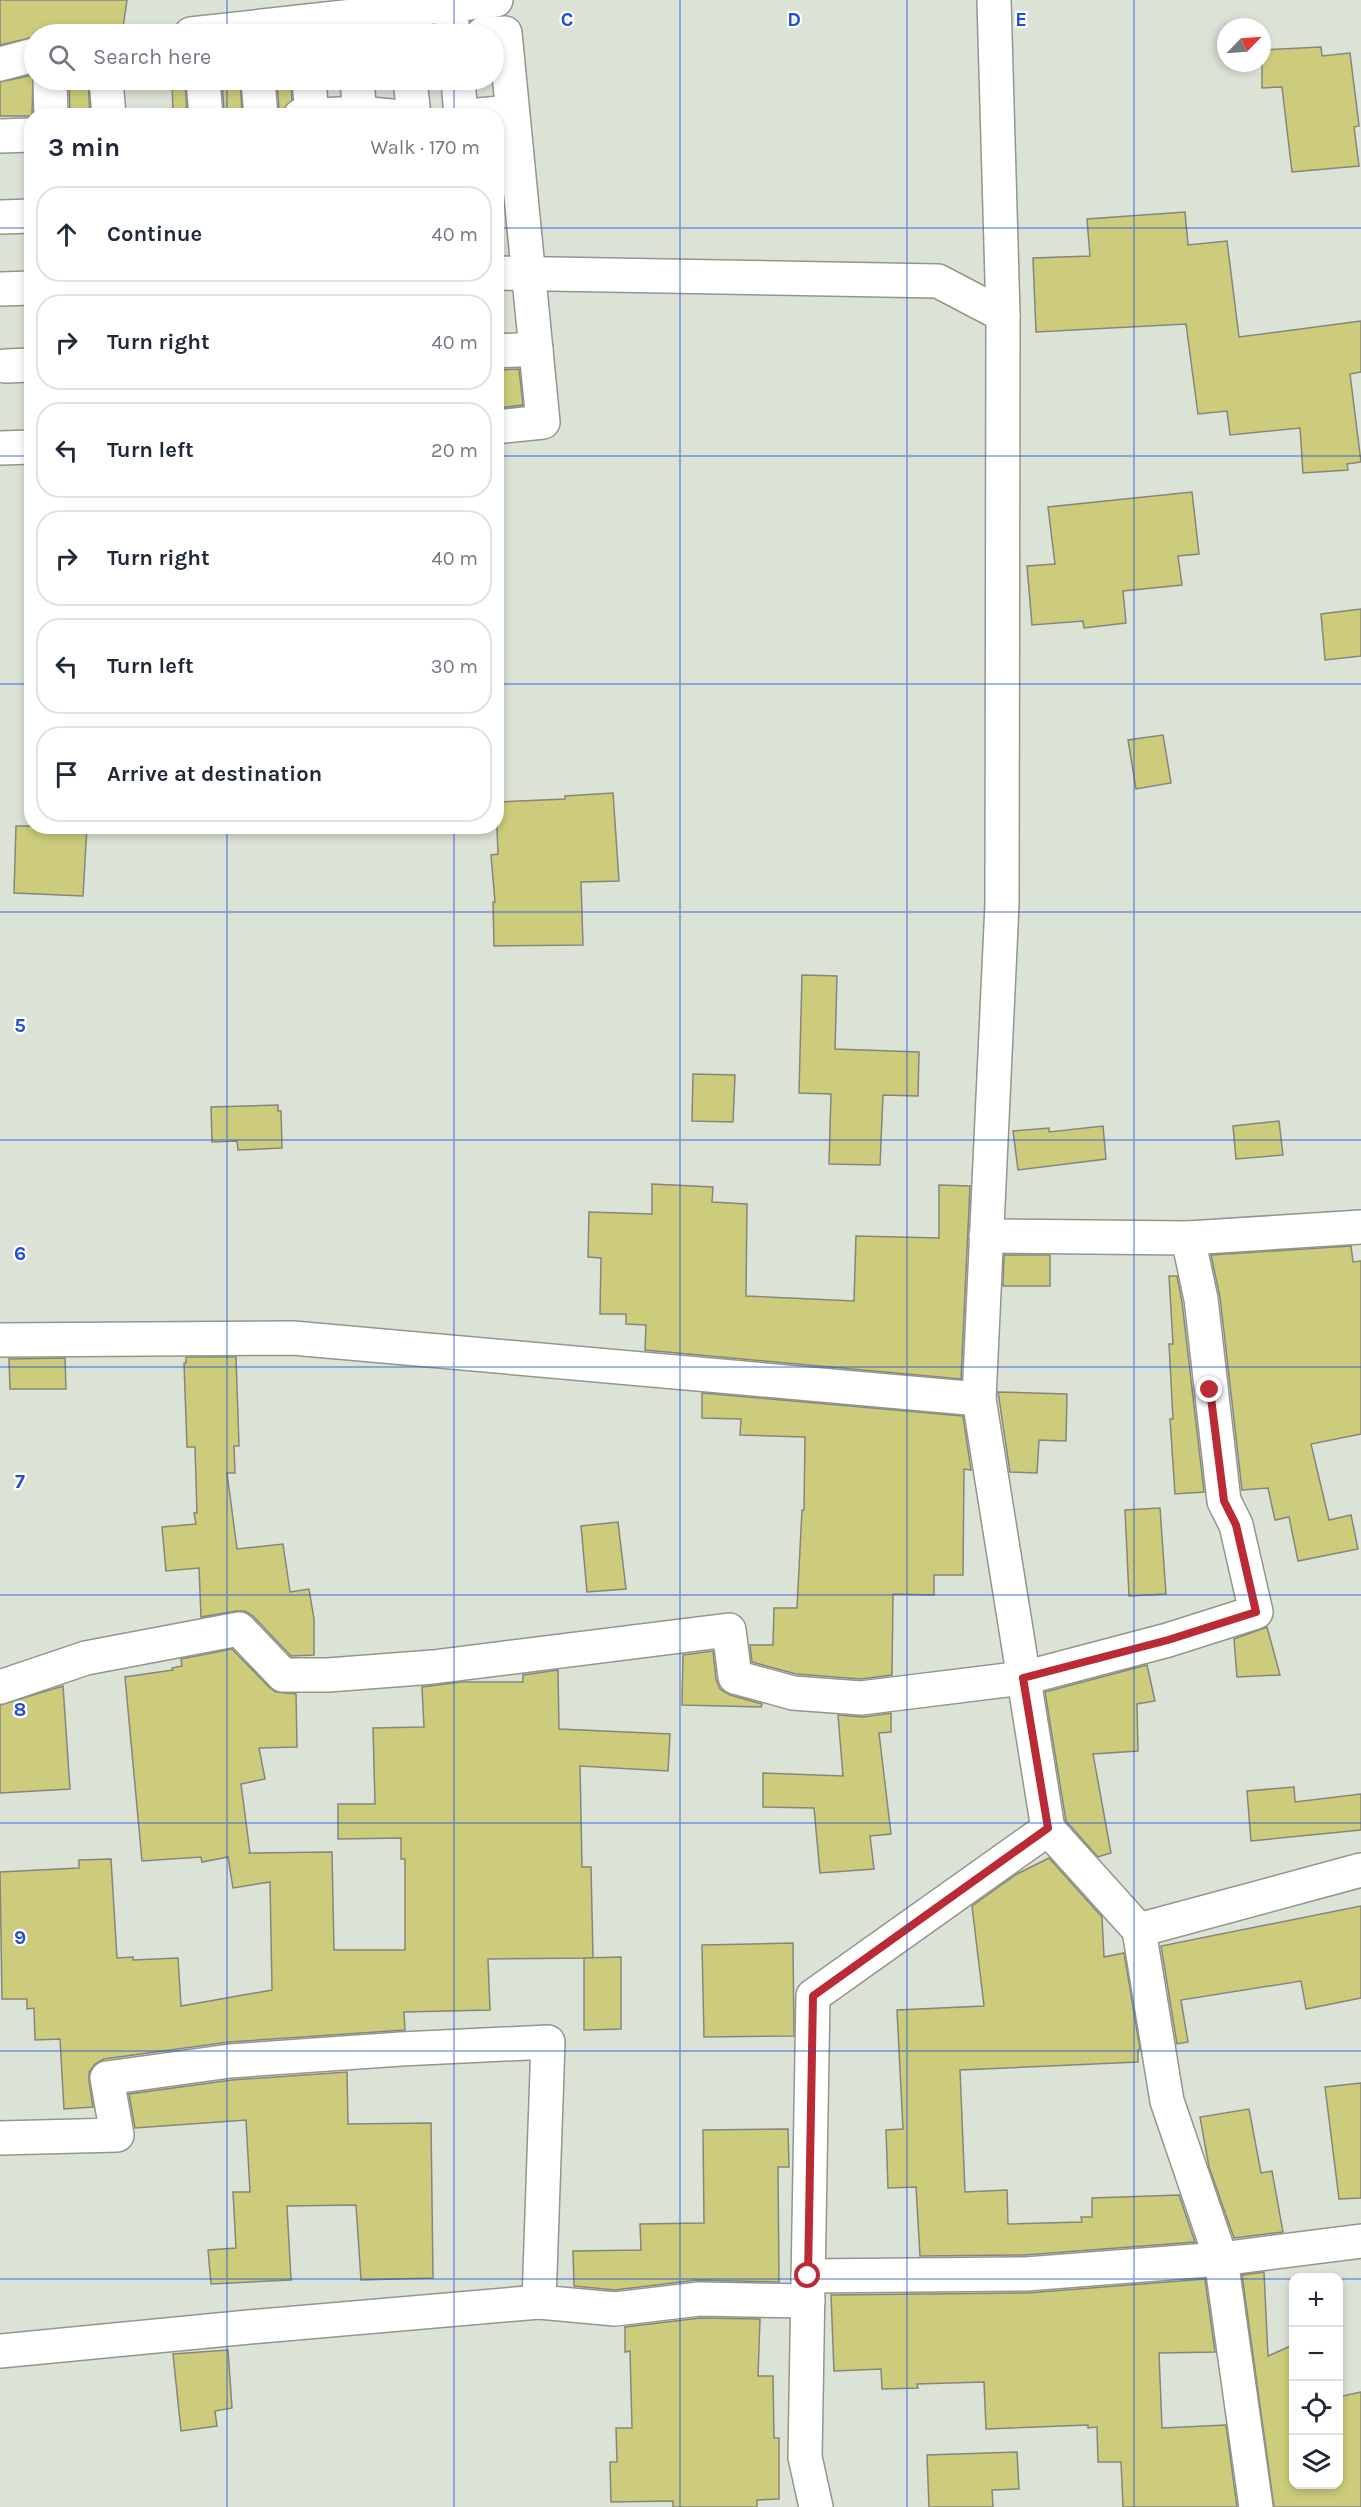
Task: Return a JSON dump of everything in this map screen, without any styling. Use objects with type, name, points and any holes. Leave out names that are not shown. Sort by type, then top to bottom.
[{"type":"street","points":[[378,24],[452,20],[498,0]]},
{"type":"street","points":[[495,24],[498,0]]},
{"type":"street","points":[[993,0],[1002,315],[1002,904],[979,1399],[1048,1828],[1139,1930],[1167,2101],[1221,2259],[1256,2507]]},
{"type":"street","points":[[0,64],[24,58]]},
{"type":"street","points":[[504,77],[512,112],[509,192],[528,273],[543,422],[504,426]]},
{"type":"street","points":[[50,90],[51,108]]},
{"type":"street","points":[[107,90],[108,108]]},
{"type":"street","points":[[204,90],[205,108]]},
{"type":"street","points":[[259,90],[260,108]]},
{"type":"street","points":[[308,108],[309,90]]},
{"type":"street","points":[[361,90],[368,108]]},
{"type":"street","points":[[411,90],[413,108]]},
{"type":"street","points":[[459,90],[460,108]]},
{"type":"street","points":[[504,113],[512,112]]},
{"type":"street","points":[[0,136],[24,135]]},
{"type":"street","points":[[0,217],[24,216]]},
{"type":"street","points":[[504,273],[938,281],[1002,315]]},
{"type":"street","points":[[0,289],[24,288]]},
{"type":"street","points":[[504,351],[536,349]]},
{"type":"street","points":[[0,448],[24,447]]},
{"type":"street","points":[[986,1236],[1188,1238],[1361,1227]]},
{"type":"street","points":[[0,1687],[86,1658],[239,1629],[283,1675],[328,1676],[433,1667],[729,1630],[735,1677],[793,1693],[861,1698],[1023,1678],[1168,1640],[1256,1612],[1236,1525],[1224,1501],[1201,1299],[1188,1238]]},
{"type":"street","points":[[0,1340],[293,1338],[979,1399]]},
{"type":"street","points":[[816,2507],[805,2457],[813,1996],[1048,1828]]},
{"type":"street","points":[[1139,1930],[1361,1870]]},
{"type":"street","points":[[0,2138],[117,2135],[107,2078],[230,2061],[548,2042],[539,2302]]},
{"type":"street","points":[[0,2351],[539,2302],[615,2309],[808,2288],[1221,2259],[1361,2241]]},
{"type":"building","points":[[0,0],[127,0],[123,24],[24,24],[24,39],[0,45]]},
{"type":"building","points":[[1321,47],[1322,56],[1350,53],[1359,126],[1354,127],[1359,166],[1292,172],[1282,87],[1262,88],[1262,72],[1271,72],[1271,50]]},
{"type":"building","points":[[24,77],[24,90],[33,90],[32,108],[24,108],[24,116],[0,116],[0,82]]},
{"type":"building","points":[[69,90],[89,90],[90,108],[70,108]]},
{"type":"building","points":[[172,90],[186,90],[187,108],[173,108]]},
{"type":"building","points":[[223,90],[241,90],[242,108],[224,108]]},
{"type":"building","points":[[278,90],[292,90],[292,100],[285,108],[279,108]]},
{"type":"building","points":[[1185,212],[1188,245],[1227,241],[1239,337],[1361,321],[1361,372],[1350,374],[1361,462],[1347,464],[1348,470],[1303,473],[1300,428],[1230,435],[1227,411],[1198,414],[1186,324],[1036,332],[1033,258],[1090,256],[1087,219]]},
{"type":"building","points":[[519,369],[523,405],[504,407],[504,370]]},
{"type":"building","points":[[1192,492],[1199,554],[1178,556],[1182,585],[1123,591],[1126,623],[1084,628],[1083,621],[1032,625],[1027,566],[1055,564],[1048,507]]},
{"type":"building","points":[[1361,609],[1361,656],[1325,660],[1321,614]]},
{"type":"building","points":[[1163,735],[1171,783],[1136,789],[1128,740]]},
{"type":"building","points":[[613,793],[619,881],[581,882],[583,945],[494,946],[493,902],[495,902],[491,855],[498,854],[497,834],[504,834],[504,802],[565,799],[565,796]]},
{"type":"building","points":[[16,826],[24,826],[24,834],[87,834],[83,896],[14,893]]},
{"type":"building","points":[[802,975],[837,976],[835,1049],[919,1052],[918,1096],[883,1095],[880,1165],[829,1164],[831,1094],[799,1093]]},
{"type":"building","points":[[693,1074],[735,1075],[733,1122],[692,1121]]},
{"type":"building","points":[[278,1105],[278,1111],[281,1111],[282,1148],[238,1150],[237,1141],[212,1142],[211,1107]]},
{"type":"building","points":[[1279,1121],[1283,1155],[1236,1159],[1233,1126]]},
{"type":"building","points":[[1103,1126],[1106,1159],[1018,1170],[1013,1131],[1049,1128],[1049,1132]]},
{"type":"building","points":[[652,1184],[713,1187],[712,1202],[747,1204],[746,1296],[854,1301],[856,1236],[939,1238],[939,1185],[970,1186],[961,1379],[645,1350],[646,1325],[626,1324],[626,1314],[600,1314],[601,1258],[588,1257],[589,1212],[652,1214]]},
{"type":"building","points":[[1351,1246],[1353,1262],[1361,1261],[1361,1434],[1311,1444],[1329,1520],[1351,1515],[1358,1549],[1298,1561],[1289,1517],[1275,1520],[1268,1488],[1242,1490],[1220,1297],[1211,1255]]},
{"type":"building","points":[[1004,1255],[1050,1255],[1050,1286],[1003,1286]]},
{"type":"building","points":[[1169,1276],[1177,1276],[1182,1302],[1204,1492],[1175,1494],[1170,1419],[1173,1419],[1169,1344],[1173,1344]]},
{"type":"building","points":[[186,1357],[236,1357],[239,1446],[234,1446],[235,1473],[227,1473],[237,1549],[283,1544],[290,1592],[309,1589],[314,1619],[314,1655],[291,1656],[253,1616],[245,1611],[201,1617],[199,1568],[166,1571],[162,1527],[196,1524],[194,1513],[197,1513],[195,1447],[187,1447],[184,1363],[186,1363]]},
{"type":"building","points":[[65,1358],[66,1389],[10,1389],[9,1359]]},
{"type":"building","points":[[998,1392],[1067,1394],[1066,1441],[1039,1440],[1037,1473],[1010,1472]]},
{"type":"building","points":[[702,1393],[963,1416],[971,1470],[964,1469],[963,1575],[934,1575],[934,1595],[893,1594],[892,1675],[861,1679],[796,1674],[752,1662],[750,1645],[773,1645],[774,1608],[797,1608],[802,1510],[804,1510],[805,1437],[740,1435],[741,1419],[702,1418]]},
{"type":"building","points":[[1160,1508],[1166,1594],[1129,1596],[1125,1510]]},
{"type":"building","points":[[618,1522],[626,1589],[587,1592],[581,1526]]},
{"type":"building","points":[[1267,1627],[1280,1675],[1237,1677],[1234,1639]]},
{"type":"building","points":[[232,1649],[270,1688],[276,1692],[296,1694],[297,1747],[259,1748],[265,1779],[241,1784],[250,1853],[332,1852],[334,1950],[405,1950],[405,1859],[401,1859],[401,1838],[338,1839],[338,1804],[375,1804],[373,1728],[424,1727],[422,1687],[461,1682],[523,1682],[523,1675],[558,1670],[559,1729],[670,1734],[668,1771],[580,1766],[582,1867],[591,1867],[593,1958],[488,1959],[490,2010],[404,2012],[405,2030],[229,2042],[104,2059],[95,2064],[89,2072],[93,2107],[64,2109],[60,2039],[35,2040],[34,2008],[27,2009],[27,1999],[2,1999],[0,1872],[79,1868],[79,1860],[111,1859],[117,1958],[133,1957],[133,1960],[178,1958],[181,2006],[272,1990],[270,1882],[233,1888],[228,1857],[202,1862],[201,1857],[142,1861],[125,1677],[173,1670],[172,1668],[182,1666],[181,1659]]},
{"type":"building","points":[[713,1651],[716,1679],[720,1689],[730,1695],[762,1704],[761,1707],[682,1705],[683,1655]]},
{"type":"building","points":[[1147,1665],[1155,1701],[1137,1704],[1138,1751],[1093,1754],[1111,1853],[1098,1857],[1066,1821],[1045,1692]]},
{"type":"building","points":[[63,1686],[70,1789],[0,1793],[0,1705]]},
{"type":"building","points":[[891,1713],[891,1732],[879,1733],[891,1834],[870,1836],[874,1869],[820,1873],[814,1808],[763,1807],[763,1773],[843,1776],[838,1715],[863,1717]]},
{"type":"building","points":[[1294,1787],[1295,1802],[1361,1794],[1361,1830],[1251,1841],[1247,1791]]},
{"type":"building","points":[[1049,1858],[1102,1917],[1104,1957],[1124,1953],[1140,2049],[1138,2050],[1138,2062],[960,2070],[965,2192],[1007,2190],[1008,2224],[1082,2222],[1081,2217],[1092,2217],[1092,2198],[1179,2195],[1195,2242],[1025,2255],[920,2256],[916,2187],[888,2188],[886,2130],[903,2129],[897,2010],[984,2006],[972,1906],[1017,1874]]},
{"type":"building","points":[[1361,1906],[1361,1998],[1306,2009],[1301,1981],[1181,2000],[1188,2042],[1177,2044],[1161,1946]]},
{"type":"building","points":[[793,1943],[794,2036],[704,2037],[702,1945]]},
{"type":"building","points":[[621,1957],[621,2029],[584,2030],[584,1958]]},
{"type":"building","points":[[347,2072],[348,2124],[431,2123],[433,2278],[361,2280],[356,2205],[287,2206],[291,2280],[211,2284],[208,2250],[236,2248],[233,2192],[250,2192],[246,2120],[135,2128],[129,2094],[232,2080]]},
{"type":"building","points":[[1361,2083],[1361,2198],[1339,2199],[1325,2087]]},
{"type":"building","points":[[1249,2109],[1261,2173],[1272,2171],[1283,2232],[1234,2238],[1209,2167],[1200,2117]]},
{"type":"building","points":[[788,2129],[789,2167],[778,2167],[779,2282],[697,2280],[615,2290],[574,2286],[573,2251],[641,2250],[640,2224],[704,2223],[703,2130]]},
{"type":"building","points":[[1264,2272],[1268,2356],[1289,2347],[1289,2489],[1343,2489],[1343,2396],[1361,2392],[1361,2507],[1274,2507],[1242,2275]]},
{"type":"building","points":[[1205,2279],[1215,2352],[1159,2353],[1162,2428],[1226,2425],[1237,2507],[1123,2507],[1121,2462],[1098,2462],[1097,2427],[1088,2428],[1088,2425],[986,2429],[984,2382],[917,2384],[918,2388],[882,2389],[881,2369],[834,2371],[831,2295],[1027,2293]]},
{"type":"building","points":[[700,2318],[760,2319],[758,2376],[773,2376],[774,2438],[779,2438],[779,2499],[757,2500],[757,2507],[673,2507],[673,2501],[611,2502],[610,2462],[617,2462],[616,2428],[632,2428],[630,2351],[625,2352],[625,2327]]},
{"type":"building","points":[[228,2350],[232,2408],[215,2411],[217,2426],[181,2431],[173,2354]]},
{"type":"building","points":[[1017,2452],[1019,2489],[992,2490],[993,2507],[929,2507],[927,2455]]},
{"type":"route","points":[[808,2276],[813,1996],[1048,1828],[1023,1678],[1168,1640],[1256,1612],[1236,1525],[1224,1501],[1210,1390]]}]
